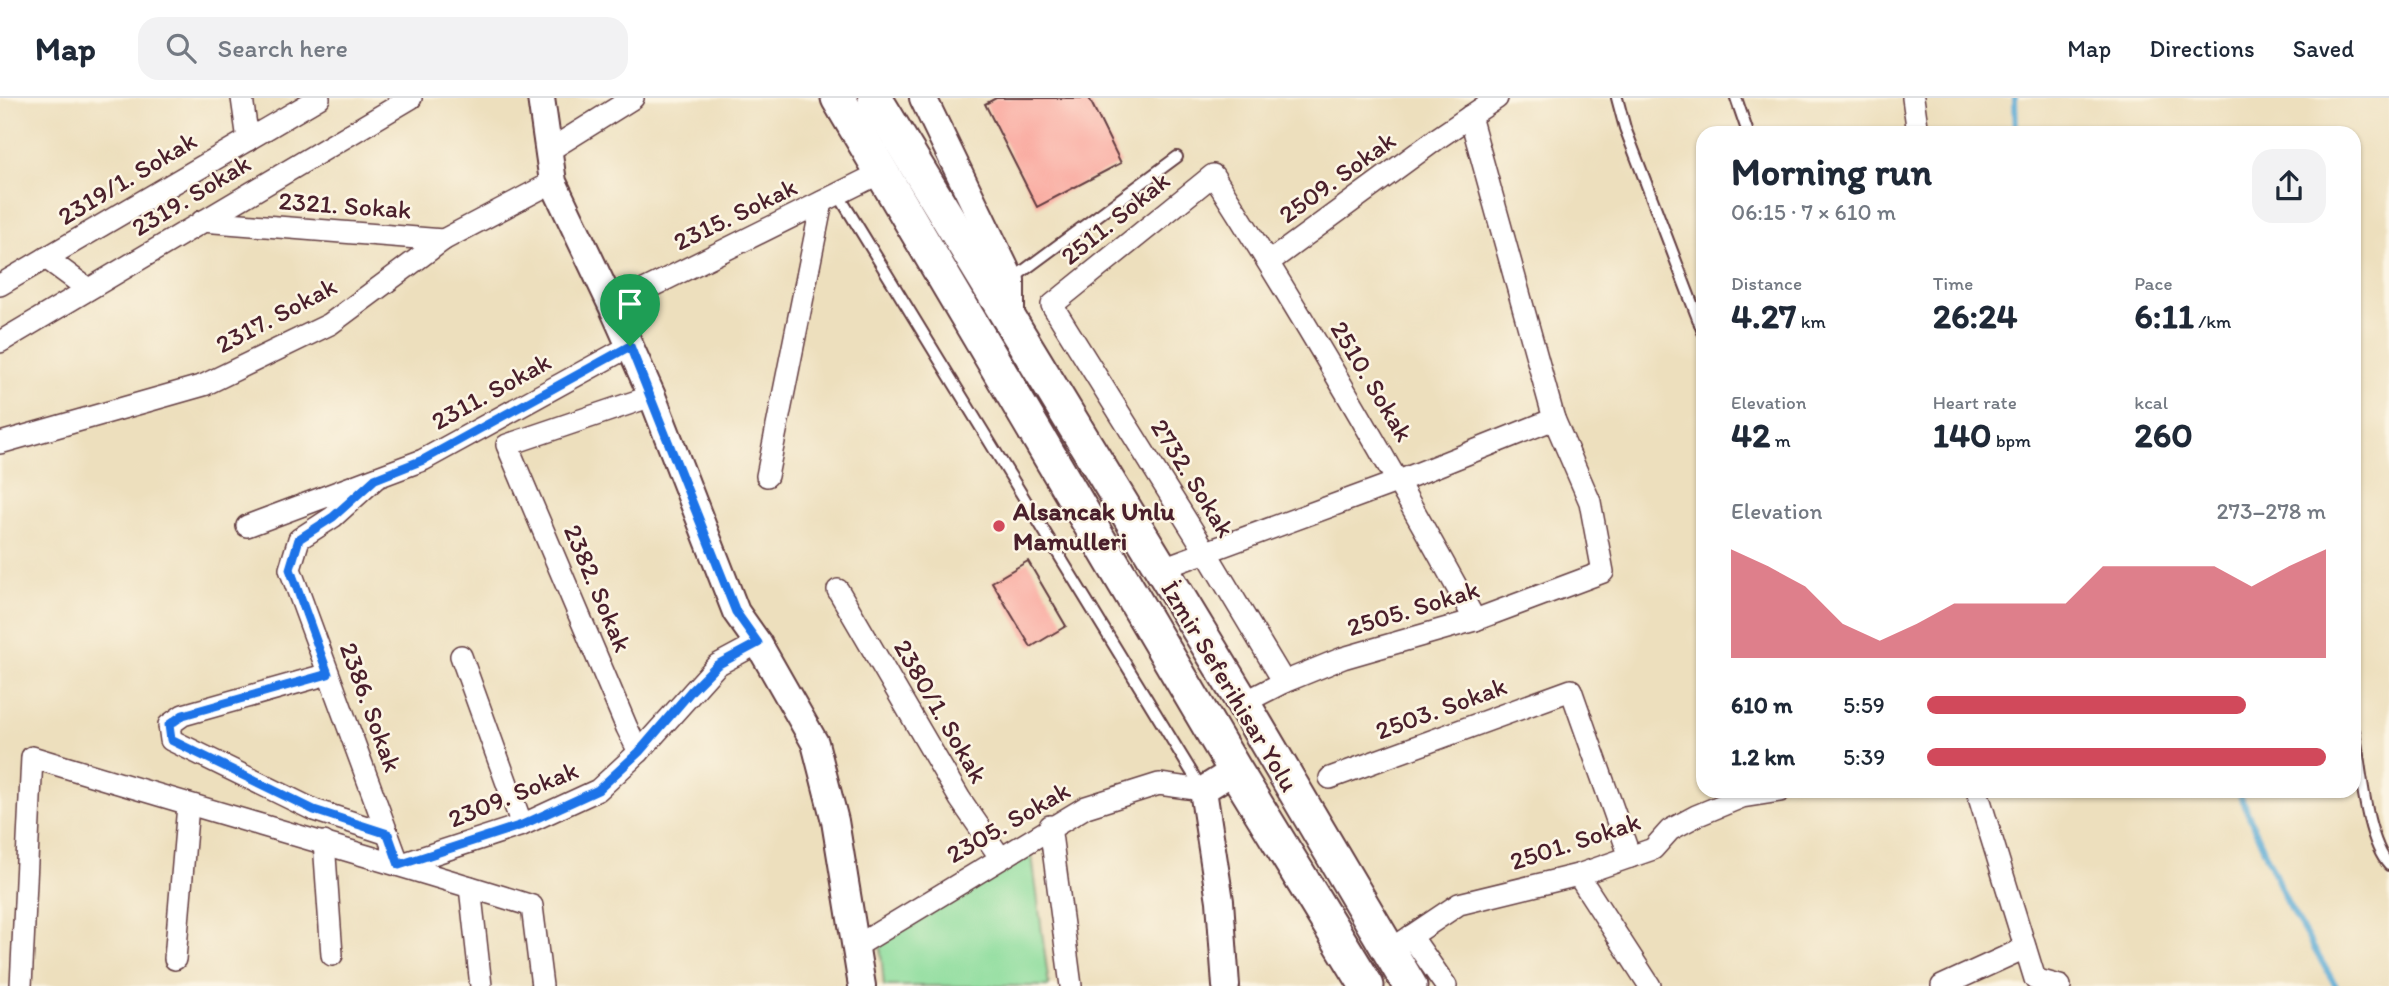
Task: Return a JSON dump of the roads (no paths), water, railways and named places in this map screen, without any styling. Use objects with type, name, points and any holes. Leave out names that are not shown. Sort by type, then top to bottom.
[{"type":"main road","name":"İzmir Seferihisar Yolu","points":[[838,98],[1367,986]]},
{"type":"main road","name":"İzmir Seferihisar Yolu","points":[[875,98],[1243,704],[1400,943],[1410,986]]},
{"type":"street","points":[[243,98],[248,140]]},
{"type":"street","name":"2319/1. Sokak","points":[[0,285],[319,98]]},
{"type":"street","name":"2319. Sokak","points":[[0,342],[411,98]]},
{"type":"street","points":[[541,98],[552,182],[652,396],[736,612],[758,643],[815,743],[835,821],[862,986]]},
{"type":"street","points":[[548,150],[633,98]]},
{"type":"street","points":[[923,98],[1011,280],[1011,324]]},
{"type":"street","name":"2509. Sokak","points":[[1269,262],[1497,98]]},
{"type":"street","points":[[1913,98],[1917,126]]},
{"type":"street","points":[[1160,569],[1399,481],[1554,419],[1470,116]]},
{"type":"street","name":"2315. Sokak","points":[[612,306],[882,172]]},
{"type":"street","name":"2510. Sokak","points":[[1213,175],[1269,262],[1399,481],[1475,620]]},
{"type":"street","name":"2511. Sokak","points":[[1052,305],[1213,175]]},
{"type":"street","name":"2317. Sokak","points":[[0,443],[204,385],[330,324],[443,240],[552,182]]},
{"type":"street","points":[[767,476],[830,198]]},
{"type":"street","name":"2321. Sokak","points":[[202,220],[443,240]]},
{"type":"street","points":[[46,258],[88,289]]},
{"type":"street","name":"2732. Sokak","points":[[1052,305],[1284,682]]},
{"type":"street","name":"2311. Sokak","points":[[247,526],[423,460],[630,346]]},
{"type":"street","name":"2311. Sokak","points":[[506,445],[652,396]]},
{"type":"street","name":"2505. Sokak","points":[[1243,704],[1284,682],[1343,658],[1475,620],[1603,572],[1590,502],[1554,419]]},
{"type":"street","name":"2382. Sokak","points":[[506,445],[639,752]]},
{"type":"street","name":"2386. Sokak","points":[[375,479],[333,517],[299,539],[290,569],[399,865]]},
{"type":"street","name":"2380/1. Sokak","points":[[838,590],[960,799],[1000,857]]},
{"type":"street","name":"2309. Sokak","points":[[399,865],[522,825],[598,790],[639,752],[717,665],[758,643]]},
{"type":"street","points":[[461,656],[522,825]]},
{"type":"street","points":[[328,674],[183,715],[169,725],[171,740],[314,810],[388,834]]},
{"type":"street","name":"2503. Sokak","points":[[1331,778],[1571,690],[1630,857]]},
{"type":"street","points":[[21,986],[32,757],[532,906],[542,986]]},
{"type":"street","points":[[1226,986],[1220,901],[1203,790],[1236,770]]},
{"type":"street","name":"2305. Sokak","points":[[855,947],[1050,826],[1086,807],[1160,784],[1203,790]]},
{"type":"street","name":"2501. Sokak","points":[[1400,943],[1460,904],[1577,875],[1653,849],[1670,830],[1740,798]]},
{"type":"street","points":[[1979,798],[2035,979],[2060,986]]},
{"type":"street","points":[[175,959],[188,805]]},
{"type":"street","points":[[1050,826],[1071,986]]},
{"type":"street","points":[[324,842],[332,955]]},
{"type":"street","points":[[1577,875],[1650,986]]},
{"type":"street","points":[[470,887],[481,986]]},
{"type":"street","points":[[1400,943],[1446,986]]},
{"type":"street","points":[[1942,986],[2025,948]]},
{"type":"lane","points":[[1617,98],[1625,128],[1696,314]]},
{"type":"lane","points":[[1736,98],[1746,126]]},
{"type":"lane","points":[[1011,280],[1177,157]]},
{"type":"lane","points":[[830,198],[1203,790]]},
{"type":"lane","points":[[2361,770],[2369,815],[2383,859],[2389,866]]},
{"type":"waterway","points":[[2015,98],[2016,126]]},
{"type":"waterway","points":[[2241,798],[2288,904],[2336,986]]},
{"type":"place","name":"Alsancak Unlu Mamulleri","points":[[999,526]]}]
